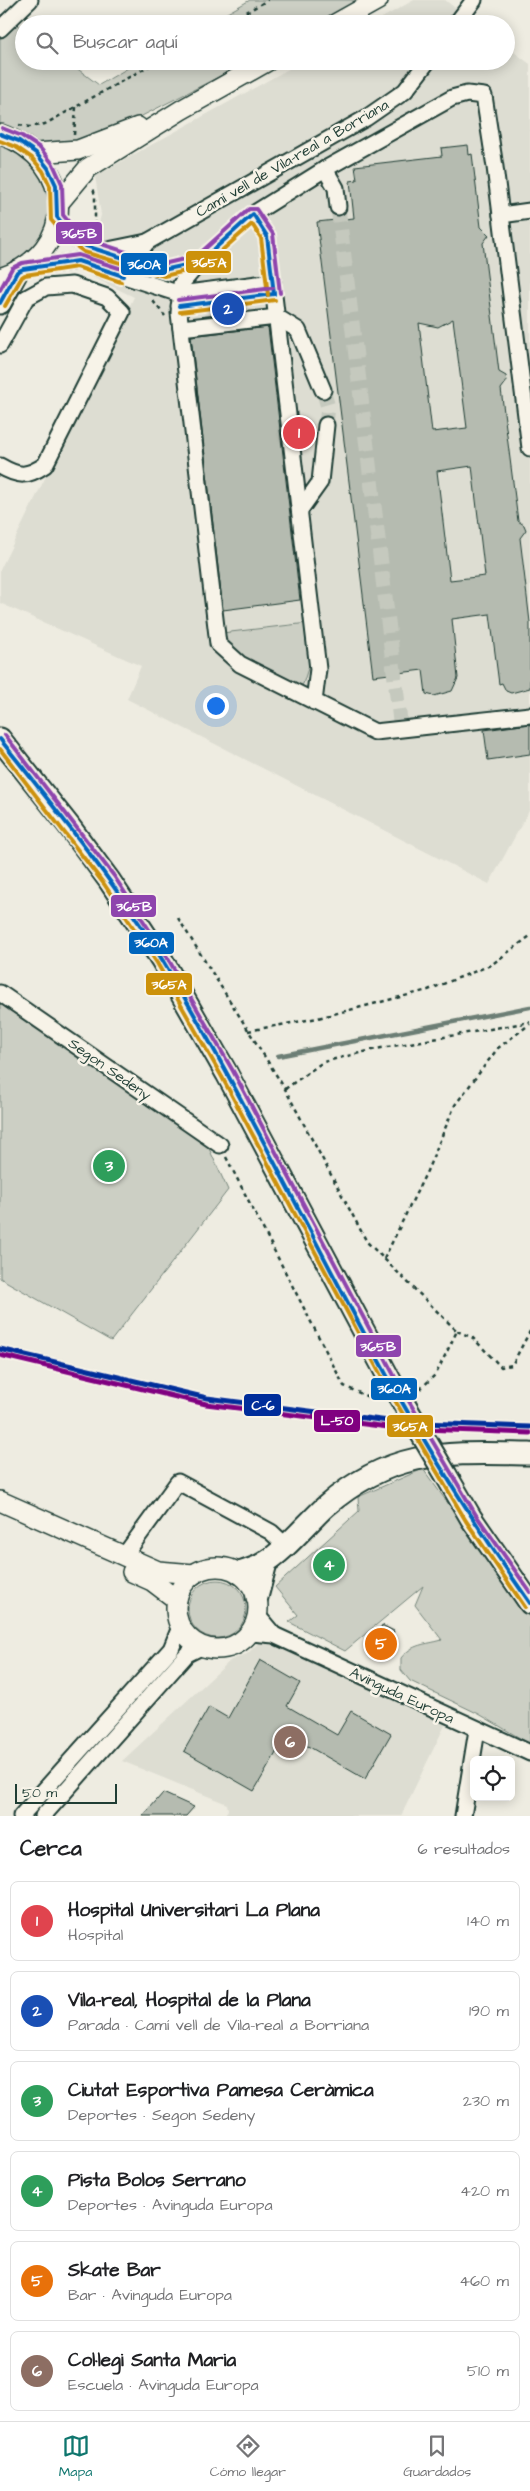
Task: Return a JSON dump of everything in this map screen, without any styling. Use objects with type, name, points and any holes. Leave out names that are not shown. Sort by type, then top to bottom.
[{"type":"highway","points":[[0,303],[13,273]]},
{"type":"highway","points":[[0,739],[69,826],[162,960],[227,1074],[392,1384],[471,1518],[530,1603]]},
{"type":"highway","points":[[240,1574],[266,1563],[327,1505],[370,1474],[412,1458],[455,1453],[530,1454]]},
{"type":"highway","points":[[446,1475],[530,1585]]},
{"type":"highway","points":[[255,1615],[266,1563]]},
{"type":"main road","points":[[351,15],[378,0]]},
{"type":"main road","points":[[13,273],[39,255],[51,238],[58,211],[88,168],[181,110],[252,70]]},
{"type":"main road","points":[[36,153],[78,150],[181,110]]},
{"type":"main road","points":[[7,129],[36,153],[52,177],[58,211]]},
{"type":"main road","points":[[0,1501],[158,1570],[194,1574],[216,1567],[229,1568],[240,1574],[247,1580],[255,1615],[241,1643],[228,1648],[214,1650],[201,1646],[186,1635],[180,1627],[176,1614],[177,1600],[183,1586],[194,1574]]},
{"type":"main road","points":[[0,1514],[152,1581],[177,1600]]},
{"type":"street","points":[[0,29],[30,0]]},
{"type":"street","points":[[463,15],[474,0]]},
{"type":"street","name":"Camí vell de Vila-real a Borriana","points":[[147,242],[366,118],[405,91],[421,70]]},
{"type":"street","points":[[530,448],[484,96],[467,94],[452,98],[325,168],[253,214],[200,262],[181,284],[181,328],[218,644],[240,664],[375,732],[530,715]]},
{"type":"street","points":[[325,168],[336,188],[338,207]]},
{"type":"street","points":[[58,211],[74,237],[86,246],[163,270],[200,262]]},
{"type":"street","points":[[501,215],[530,211]]},
{"type":"street","points":[[253,214],[267,236],[318,669],[314,702]]},
{"type":"street","points":[[101,251],[147,242]]},
{"type":"street","points":[[13,273],[78,261],[119,266],[132,261],[147,242]]},
{"type":"street","points":[[78,261],[180,300],[273,288]]},
{"type":"street","points":[[0,344],[26,298],[46,288],[72,285],[107,297],[122,312],[45,465],[30,475],[11,473],[0,466]]},
{"type":"street","points":[[181,328],[277,317],[298,330],[322,390]]},
{"type":"street","points":[[300,510],[320,482],[326,425]]},
{"type":"street","name":"Segon Sedeny","points":[[0,993],[220,1145]]},
{"type":"street","points":[[124,1556],[178,1482],[271,1532],[285,1545]]},
{"type":"street","name":"Avinguda Europa","points":[[255,1615],[274,1635],[530,1753]]},
{"type":"street","points":[[21,1816],[171,1648],[180,1627]]},
{"type":"street","points":[[43,1816],[187,1654],[201,1646]]},
{"type":"street","points":[[463,1816],[477,1730]]},
{"type":"path","points":[[241,15],[268,0]]},
{"type":"path","points":[[7,129],[46,124],[142,70]]},
{"type":"path","points":[[152,299],[166,317],[168,330],[181,328]]},
{"type":"path","points":[[248,1031],[318,1018],[428,990],[491,965],[530,936]]},
{"type":"path","points":[[285,1090],[323,1062],[376,1049],[530,1023]]},
{"type":"path","points":[[384,1259],[427,1171],[455,1105],[498,1048],[530,1023]]},
{"type":"path","points":[[457,1331],[473,1338],[501,1367],[512,1365],[530,1331]]},
{"type":"shaded area","points":[[250,0],[360,0],[333,15],[224,15]]},
{"type":"shaded area","points":[[414,0],[445,0],[464,15],[387,15]]},
{"type":"shaded area","points":[[15,23],[15,70],[79,70],[99,85],[125,70],[232,70],[130,122],[81,144],[44,146],[25,134],[0,125],[0,38]]},
{"type":"shaded area","points":[[515,53],[530,64],[530,809],[489,884],[127,699],[141,666],[0,603],[0,570],[134,297],[80,271],[94,242],[101,215],[95,176],[287,70],[515,70]]},
{"type":"shaded area","points":[[0,146],[26,160],[36,170],[44,181],[50,208],[47,222],[33,249],[23,257],[0,269]]},
{"type":"shaded area","points":[[308,623],[309,665],[303,684],[297,688],[225,646],[222,633]]},
{"type":"shaded area","points":[[0,1004],[206,1142],[228,1190],[111,1341],[0,1278]]},
{"type":"shaded area","points":[[423,1469],[530,1616],[530,1744],[479,1714],[410,1681],[401,1670],[401,1658],[410,1650],[420,1645],[442,1640],[415,1605],[423,1586],[345,1651],[289,1622],[298,1615],[275,1587],[359,1511],[358,1497]]},
{"type":"shaded area","points":[[211,1580],[223,1580],[238,1588],[246,1603],[246,1615],[238,1630],[223,1638],[211,1638],[196,1630],[188,1615],[188,1603],[196,1588]]},
{"type":"shaded area","points":[[262,1639],[446,1723],[401,1816],[224,1816],[228,1810],[227,1804],[122,1761],[231,1660],[247,1654]]},
{"type":"building","points":[[468,145],[469,155],[472,154],[481,227],[489,235],[483,243],[499,372],[506,376],[507,381],[501,389],[518,521],[524,525],[526,530],[520,538],[530,622],[530,688],[511,693],[506,691],[502,683],[499,684],[490,614],[452,619],[458,678],[452,691],[434,696],[426,694],[423,670],[373,676],[317,222],[354,218],[350,181],[357,180],[355,166],[442,156],[441,148]],"holes":[[[453,319],[467,428],[432,432],[419,323],[438,327]],[[472,466],[485,576],[450,580],[437,471]]]},
{"type":"building","points":[[268,327],[300,600],[223,610],[191,336]]},
{"type":"building","points":[[530,724],[530,754],[488,760],[484,730]]},
{"type":"building","points":[[382,1625],[394,1631],[381,1659],[369,1653]]},
{"type":"building","points":[[260,1660],[300,1683],[287,1706],[337,1735],[351,1711],[391,1734],[365,1779],[287,1734],[254,1791],[184,1751],[209,1707],[228,1718]]},
{"type":"building","points":[[163,1793],[194,1807],[186,1816],[143,1816]]},
{"type":"waterway","points":[[278,1056],[530,1007]]},
{"type":"tunnel","points":[[338,207],[401,729]]},
{"type":"tunnel","points":[[323,390],[328,407],[326,425]]},
{"type":"transit line","name":"365B","points":[[2,128],[22,136],[40,148],[53,164],[62,184],[63,215],[77,232],[89,240],[163,264],[197,256],[249,209],[256,209],[273,234],[280,293]]},
{"type":"transit line","name":"360A","points":[[0,134],[19,141],[36,153],[48,168],[56,185],[57,217],[73,237],[86,246],[133,261],[163,270],[200,262],[253,214],[267,236],[274,294]]},
{"type":"transit line","name":"365A","points":[[0,141],[16,147],[32,158],[43,171],[50,186],[51,220],[69,241],[84,252],[164,276],[203,267],[252,224],[261,238],[268,295]]},
{"type":"transit line","name":"365B","points":[[0,290],[12,268],[22,263],[78,255],[125,270]]},
{"type":"transit line","name":"360A","points":[[0,303],[17,272],[23,269],[78,261],[123,276]]},
{"type":"transit line","name":"365A","points":[[5,306],[25,275],[77,267],[121,282]]},
{"type":"transit line","name":"365B","points":[[178,300],[273,288]]},
{"type":"transit line","name":"360A","points":[[179,306],[274,294]]},
{"type":"transit line","name":"365A","points":[[180,312],[275,300]]},
{"type":"transit line","name":"365B","points":[[5,735],[114,876],[167,957],[233,1071],[397,1381],[476,1515],[530,1592]]},
{"type":"transit line","name":"360A","points":[[0,739],[105,875],[163,961],[251,1118],[391,1383],[458,1495],[530,1603]]},
{"type":"transit line","name":"365A","points":[[0,749],[104,884],[157,963],[222,1077],[387,1387],[466,1521],[525,1607]]},
{"type":"transit line","name":"C-6","points":[[0,1349],[207,1398],[397,1422],[530,1427]]},
{"type":"transit line","name":"L-50","points":[[0,1355],[206,1404],[396,1428],[530,1433]]},
{"type":"place","name":"Vila-real, Hospital de la Plana","points":[[228,309]]},
{"type":"place","name":"Hospital Universitari La Plana","points":[[299,433]]},
{"type":"place","name":"Ciutat Esportiva Pamesa Ceràmica","points":[[109,1166]]},
{"type":"place","name":"Pista Bolos Serrano","points":[[329,1565]]},
{"type":"place","name":"Skate Bar","points":[[381,1644]]},
{"type":"place","name":"Col·legi Santa Maria","points":[[290,1742]]}]
